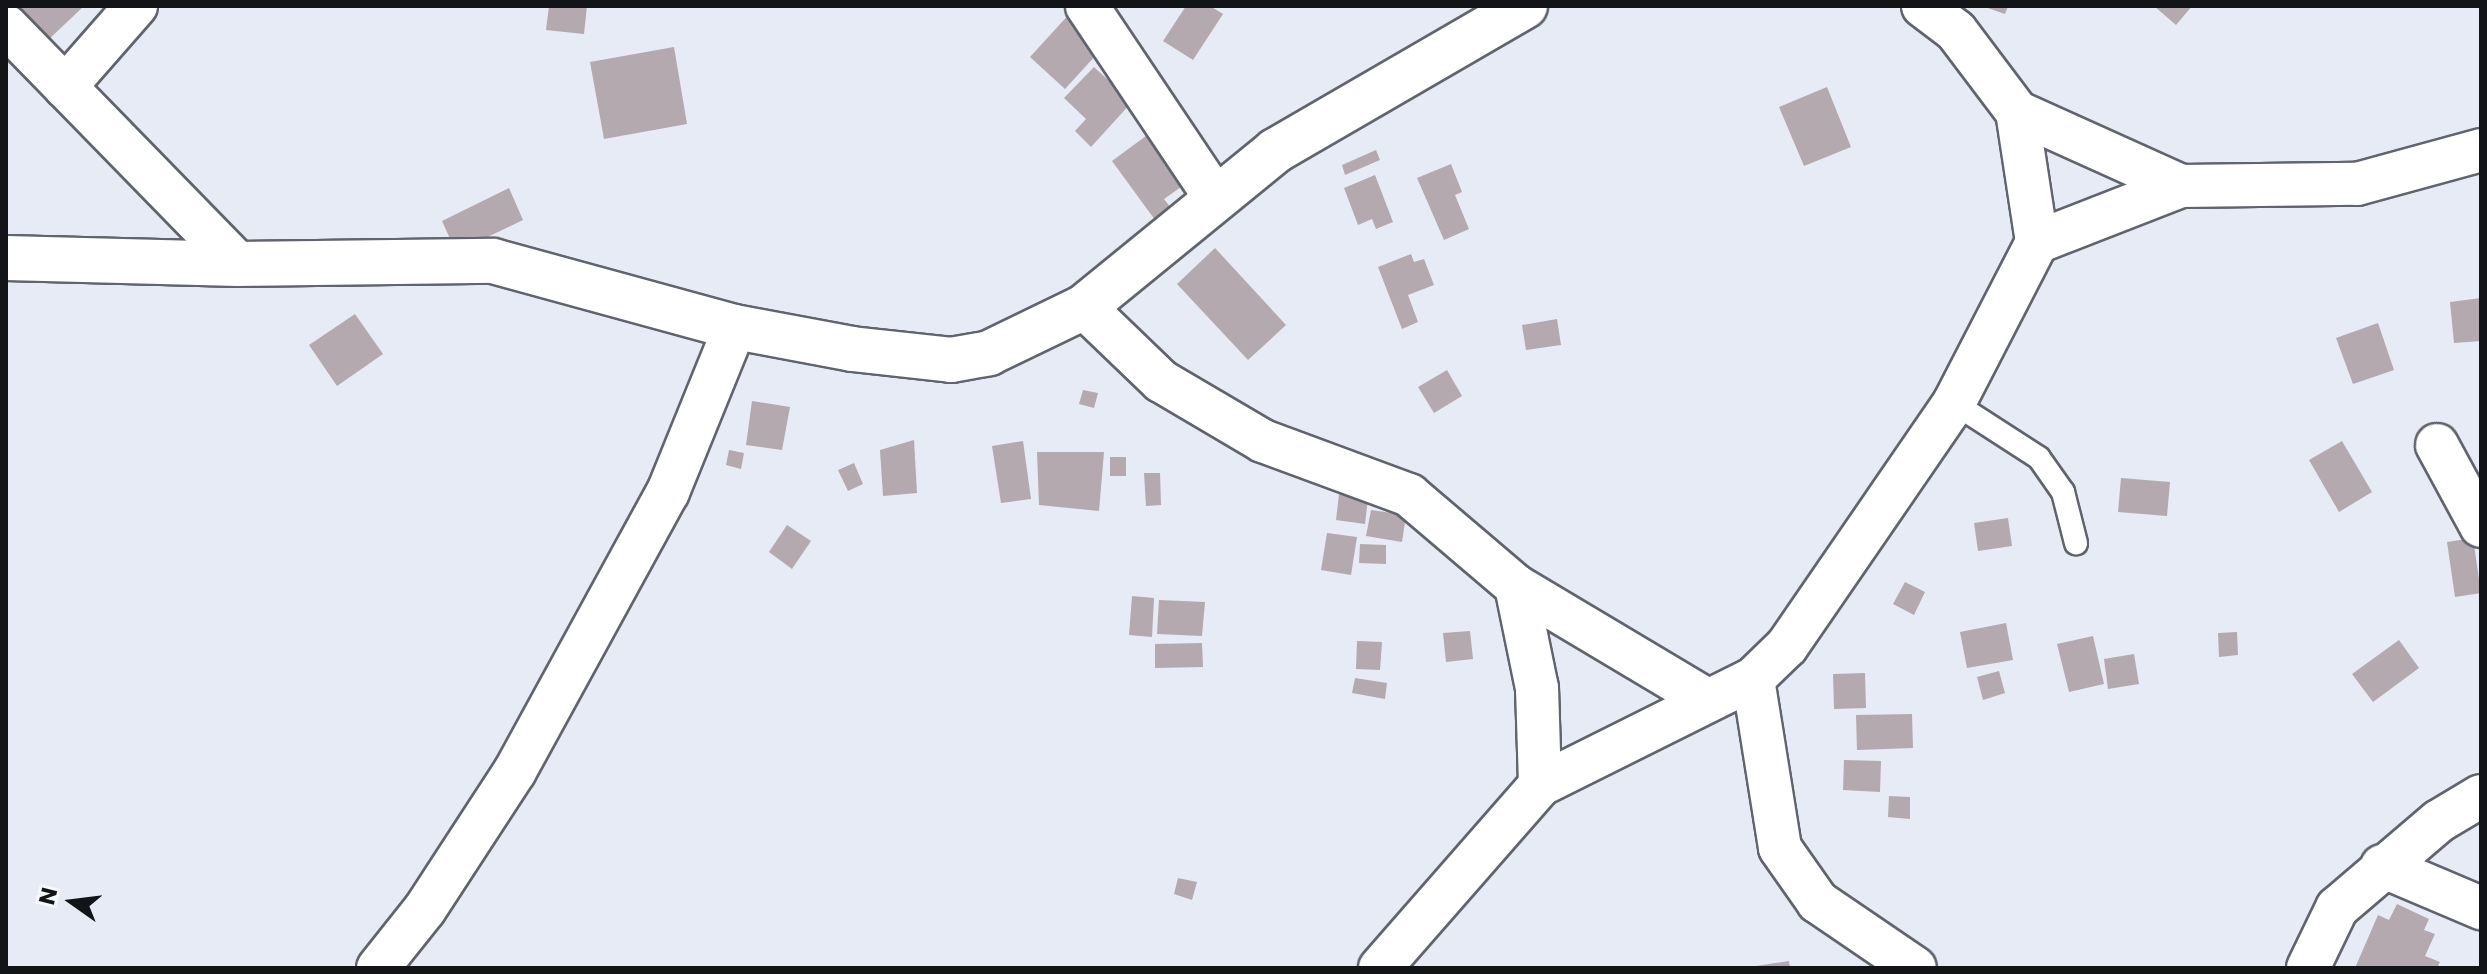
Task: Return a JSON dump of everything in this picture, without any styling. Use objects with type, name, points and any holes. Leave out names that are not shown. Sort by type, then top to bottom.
[{"type":"street","points":[[65,87],[136,6]]},
{"type":"street","points":[[1087,6],[1214,196]]},
{"type":"street","points":[[6,258],[238,264],[493,261],[735,327],[852,349],[951,360],[989,353],[1084,307],[1214,196],[1337,112],[1525,6]]},
{"type":"street","points":[[1380,968],[1540,785],[1753,679],[1787,646],[1954,403],[2037,242],[2017,112],[1956,31],[1923,6]]},
{"type":"street","points":[[6,26],[238,264]]},
{"type":"street","points":[[2017,112],[2181,186]]},
{"type":"street","points":[[2037,242],[2181,186],[2357,184],[2481,150]]},
{"type":"street","points":[[1084,307],[1161,381],[1263,441],[1409,495],[1516,586],[1707,700]]},
{"type":"street","points":[[378,968],[425,909],[515,771],[668,492],[735,327]]},
{"type":"street","points":[[2437,445],[2481,526]]},
{"type":"street","points":[[1516,586],[1537,688],[1540,785]]},
{"type":"street","points":[[1753,679],[1780,848],[1818,902],[1915,968]]},
{"type":"street","points":[[2308,968],[2337,908],[2382,866],[2439,821],[2481,796]]},
{"type":"street","points":[[2382,866],[2481,908]]},
{"type":"lane","points":[[1954,403],[2039,458],[2063,492],[2076,543]]},
{"type":"building","points":[[15,6],[84,6],[47,41]]},
{"type":"building","points":[[549,6],[587,6],[584,34],[546,30]]},
{"type":"building","points":[[1186,6],[1210,6],[1223,14],[1193,60],[1163,41]]},
{"type":"building","points":[[1982,6],[2008,6],[2005,14]]},
{"type":"building","points":[[2154,6],[2192,6],[2176,25]]},
{"type":"building","points":[[1072,11],[1107,43],[1065,89],[1030,57]]},
{"type":"building","points":[[674,47],[687,124],[604,139],[590,62]]},
{"type":"building","points":[[1094,67],[1132,102],[1091,147],[1075,131],[1086,119],[1064,98]]},
{"type":"building","points":[[1827,87],[1851,147],[1804,166],[1779,107]]},
{"type":"building","points":[[1154,130],[1191,180],[1164,199],[1174,212],[1158,224],[1112,161]]},
{"type":"building","points":[[1376,150],[1380,160],[1345,175],[1342,165]]},
{"type":"building","points":[[1451,164],[1462,192],[1455,195],[1469,229],[1444,240],[1417,178]]},
{"type":"building","points":[[1375,175],[1393,222],[1376,229],[1372,219],[1358,225],[1344,188]]},
{"type":"building","points":[[509,188],[523,220],[456,252],[442,221]]},
{"type":"building","points":[[1215,248],[1286,325],[1248,360],[1177,284]]},
{"type":"building","points":[[1411,254],[1414,262],[1424,259],[1434,285],[1408,295],[1418,322],[1402,329],[1378,267]]},
{"type":"building","points":[[2481,298],[2481,341],[2454,343],[2450,302]]},
{"type":"building","points":[[355,314],[383,354],[337,386],[309,345]]},
{"type":"building","points":[[1557,319],[1561,345],[1526,350],[1522,325]]},
{"type":"building","points":[[2378,323],[2394,370],[2353,384],[2336,338]]},
{"type":"building","points":[[1447,370],[1462,396],[1434,413],[1418,387]]},
{"type":"building","points":[[1083,390],[1098,393],[1094,408],[1079,404]]},
{"type":"building","points":[[752,401],[790,407],[782,450],[746,445]]},
{"type":"building","points":[[914,440],[917,493],[883,496],[880,450]]},
{"type":"building","points":[[1023,441],[1031,499],[1001,503],[992,446]]},
{"type":"building","points":[[2342,441],[2372,492],[2339,512],[2309,460]]},
{"type":"building","points":[[729,450],[744,453],[741,469],[726,465]]},
{"type":"building","points":[[1037,452],[1104,452],[1099,511],[1039,505]]},
{"type":"building","points":[[1110,457],[1126,457],[1126,476],[1110,476]]},
{"type":"building","points":[[854,463],[863,484],[848,491],[838,470]]},
{"type":"building","points":[[1144,473],[1160,473],[1161,505],[1146,506]]},
{"type":"building","points":[[2121,478],[2170,482],[2167,516],[2118,512]]},
{"type":"building","points":[[1340,486],[1369,490],[1365,524],[1336,520]]},
{"type":"building","points":[[1371,510],[1406,515],[1402,542],[1366,536]]},
{"type":"building","points":[[2008,518],[2012,546],[1978,551],[1974,523]]},
{"type":"building","points":[[787,525],[811,541],[792,569],[769,552]]},
{"type":"building","points":[[1327,533],[1357,537],[1351,575],[1321,570]]},
{"type":"building","points":[[2473,538],[2481,593],[2455,597],[2447,542]]},
{"type":"building","points":[[1360,544],[1386,545],[1386,564],[1359,563]]},
{"type":"building","points":[[1905,582],[1925,592],[1914,615],[1893,604]]},
{"type":"building","points":[[1132,596],[1154,598],[1152,637],[1129,635]]},
{"type":"building","points":[[1159,600],[1205,602],[1202,636],[1157,634]]},
{"type":"building","points":[[2006,623],[2013,660],[1967,668],[1960,632]]},
{"type":"building","points":[[1470,631],[1473,659],[1446,662],[1443,633]]},
{"type":"building","points":[[2237,632],[2238,655],[2219,657],[2218,633]]},
{"type":"building","points":[[2093,636],[2104,684],[2069,692],[2057,644]]},
{"type":"building","points":[[2399,640],[2419,668],[2373,702],[2352,674]]},
{"type":"building","points":[[1357,641],[1382,642],[1380,670],[1356,669]]},
{"type":"building","points":[[1202,643],[1203,667],[1155,668],[1155,644]]},
{"type":"building","points":[[2134,654],[2139,684],[2108,689],[2104,659]]},
{"type":"building","points":[[1999,671],[2005,693],[1983,700],[1977,677]]},
{"type":"building","points":[[1865,673],[1866,708],[1834,709],[1833,674]]},
{"type":"building","points":[[1355,678],[1387,683],[1385,699],[1352,693]]},
{"type":"building","points":[[1912,714],[1913,748],[1857,750],[1856,715]]},
{"type":"building","points":[[1844,760],[1881,761],[1880,792],[1843,790]]},
{"type":"building","points":[[1889,796],[1910,797],[1910,819],[1888,817]]},
{"type":"building","points":[[1178,878],[1197,882],[1192,900],[1174,894]]},
{"type":"building","points":[[2397,904],[2429,919],[2424,930],[2435,934],[2425,956],[2440,962],[2437,968],[2355,968],[2378,915],[2389,920]]},
{"type":"building","points":[[1789,961],[1790,968],[1756,968],[1756,966]]}]
